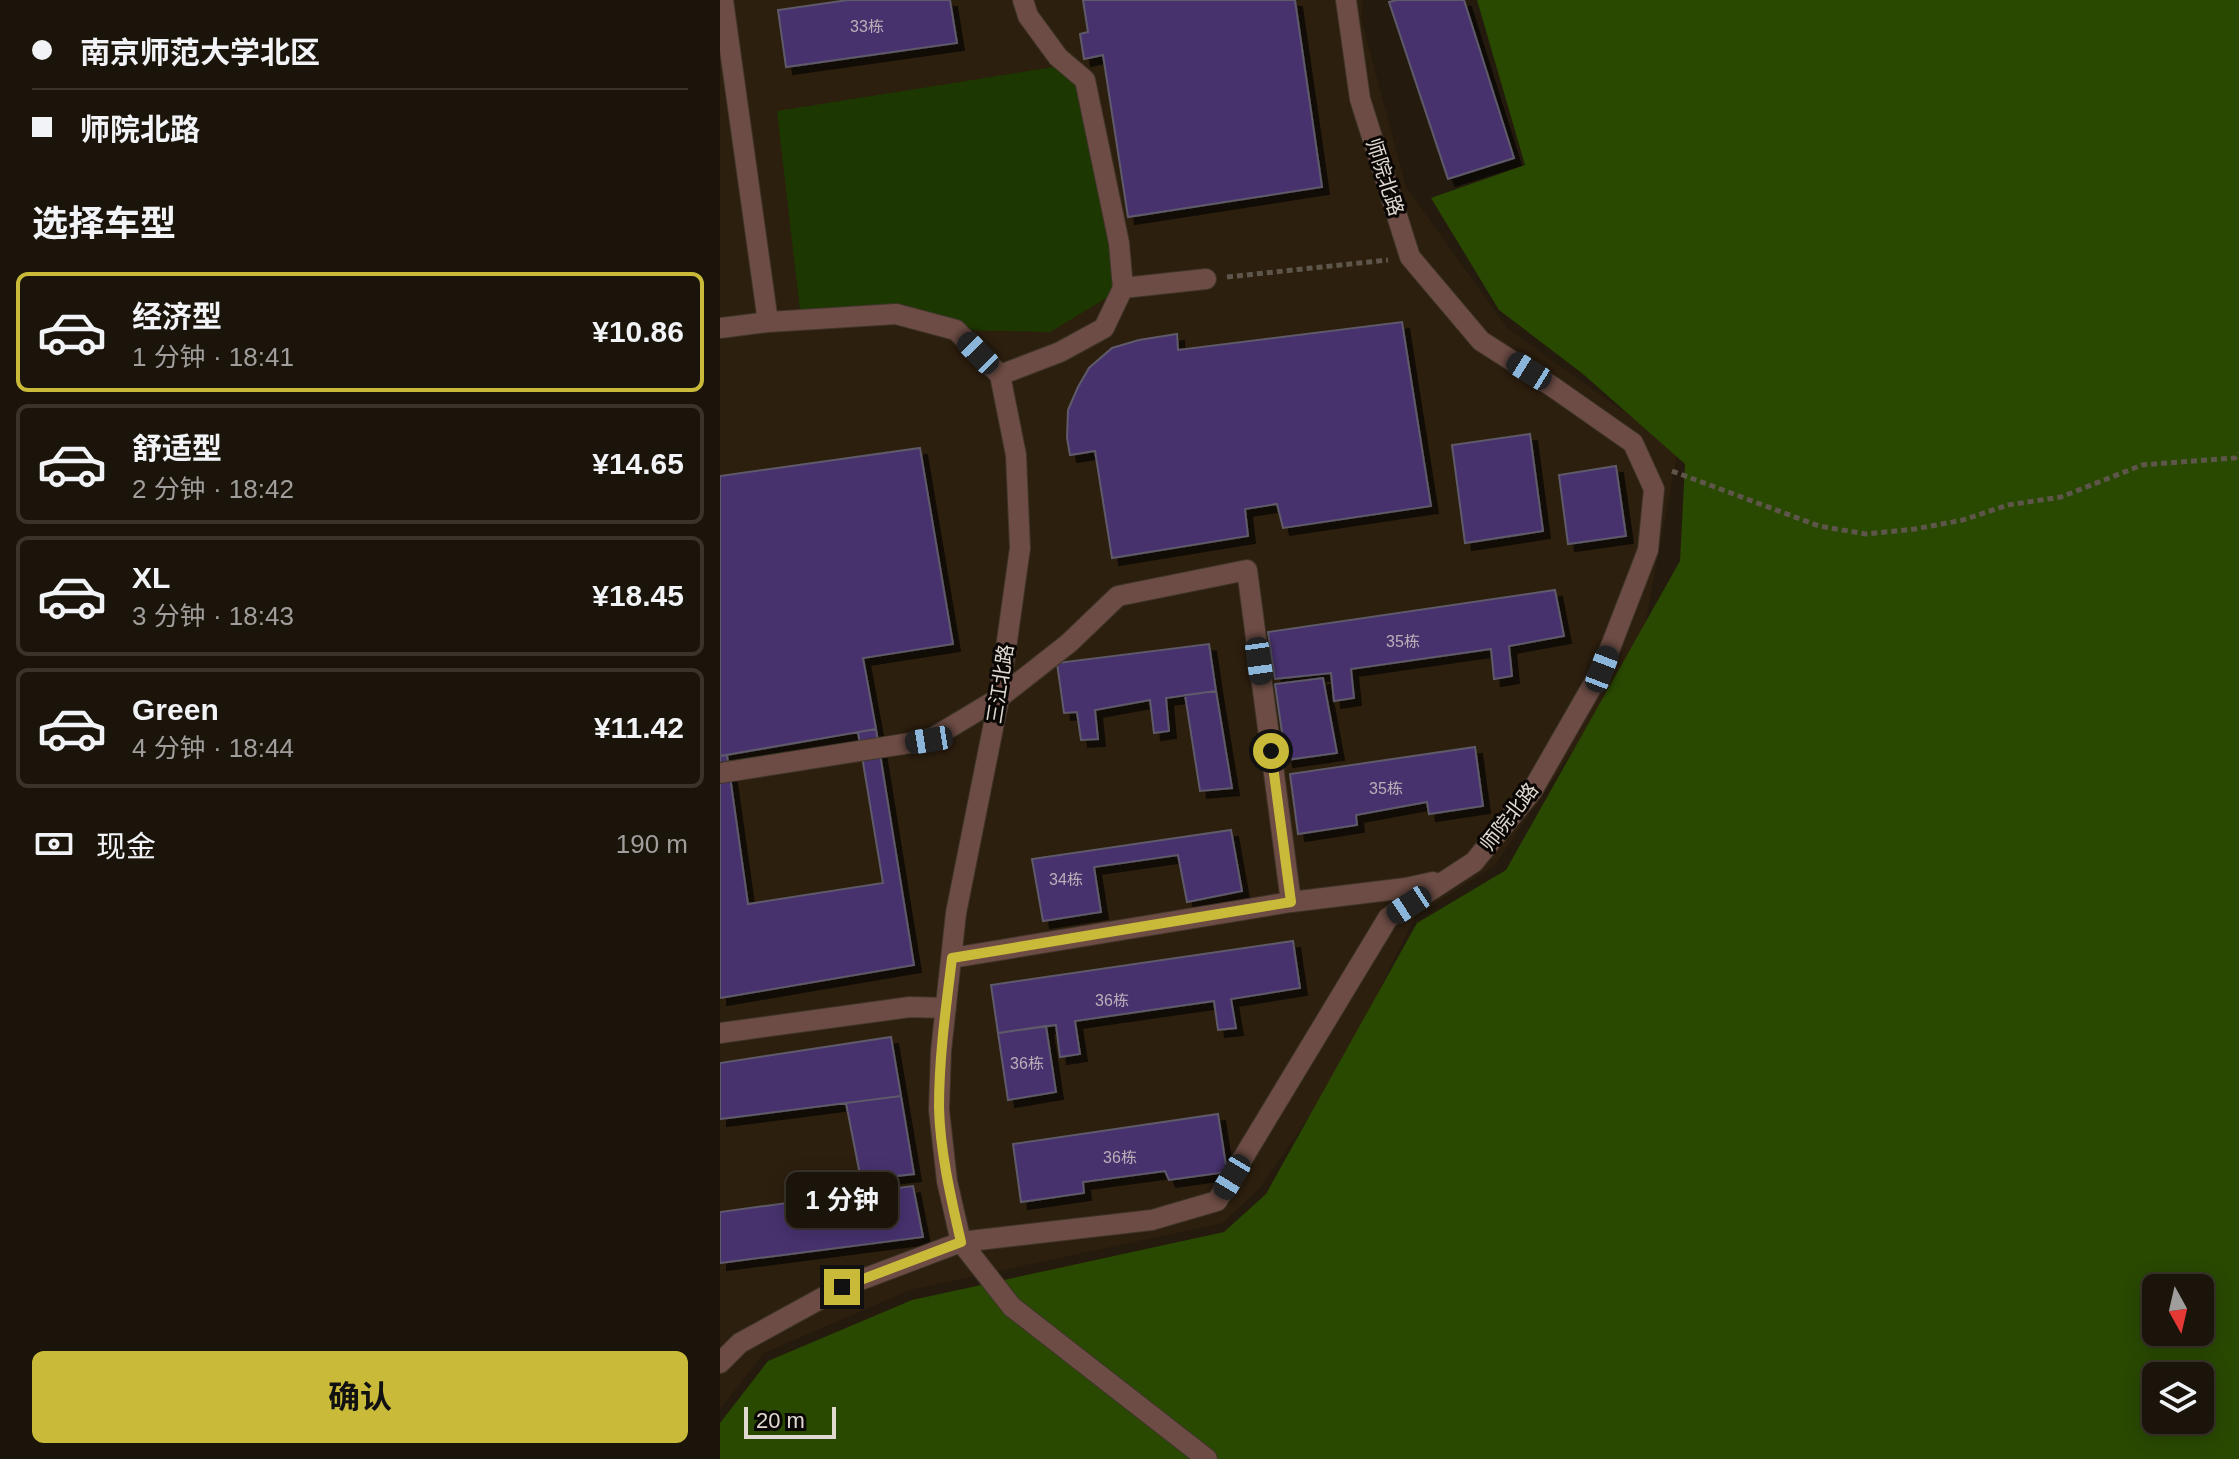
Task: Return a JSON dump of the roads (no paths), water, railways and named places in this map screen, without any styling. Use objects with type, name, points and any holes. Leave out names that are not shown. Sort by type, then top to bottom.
[{"type":"street","points":[[723,0],[768,322]]},
{"type":"street","points":[[720,328],[896,314],[956,330],[1000,375],[1060,352],[1104,328],[1123,288],[1119,243],[1085,80],[1058,57],[1028,16],[1023,0]]},
{"type":"street","name":"师院北路","points":[[720,1363],[740,1343],[842,1287],[961,1242],[1152,1220],[1217,1201],[1388,918],[1474,862],[1532,791],[1602,669],[1648,550],[1654,489],[1633,443],[1481,341],[1410,257],[1360,99],[1346,0]]},
{"type":"street","points":[[1123,288],[1206,279]]},
{"type":"street","name":"三江北路","points":[[961,1242],[947,1181],[939,1110],[941,1051],[956,913],[999,698],[1020,548],[1016,455],[1000,375]]},
{"type":"street","points":[[720,773],[929,740],[999,698],[1069,643],[1118,596],[1247,570],[1291,902]]},
{"type":"street","points":[[952,958],[1291,902],[1406,888],[1449,878]]},
{"type":"street","points":[[720,1033],[910,1007],[946,1008]]},
{"type":"street","points":[[961,1242],[1012,1307],[1207,1459]]}]
